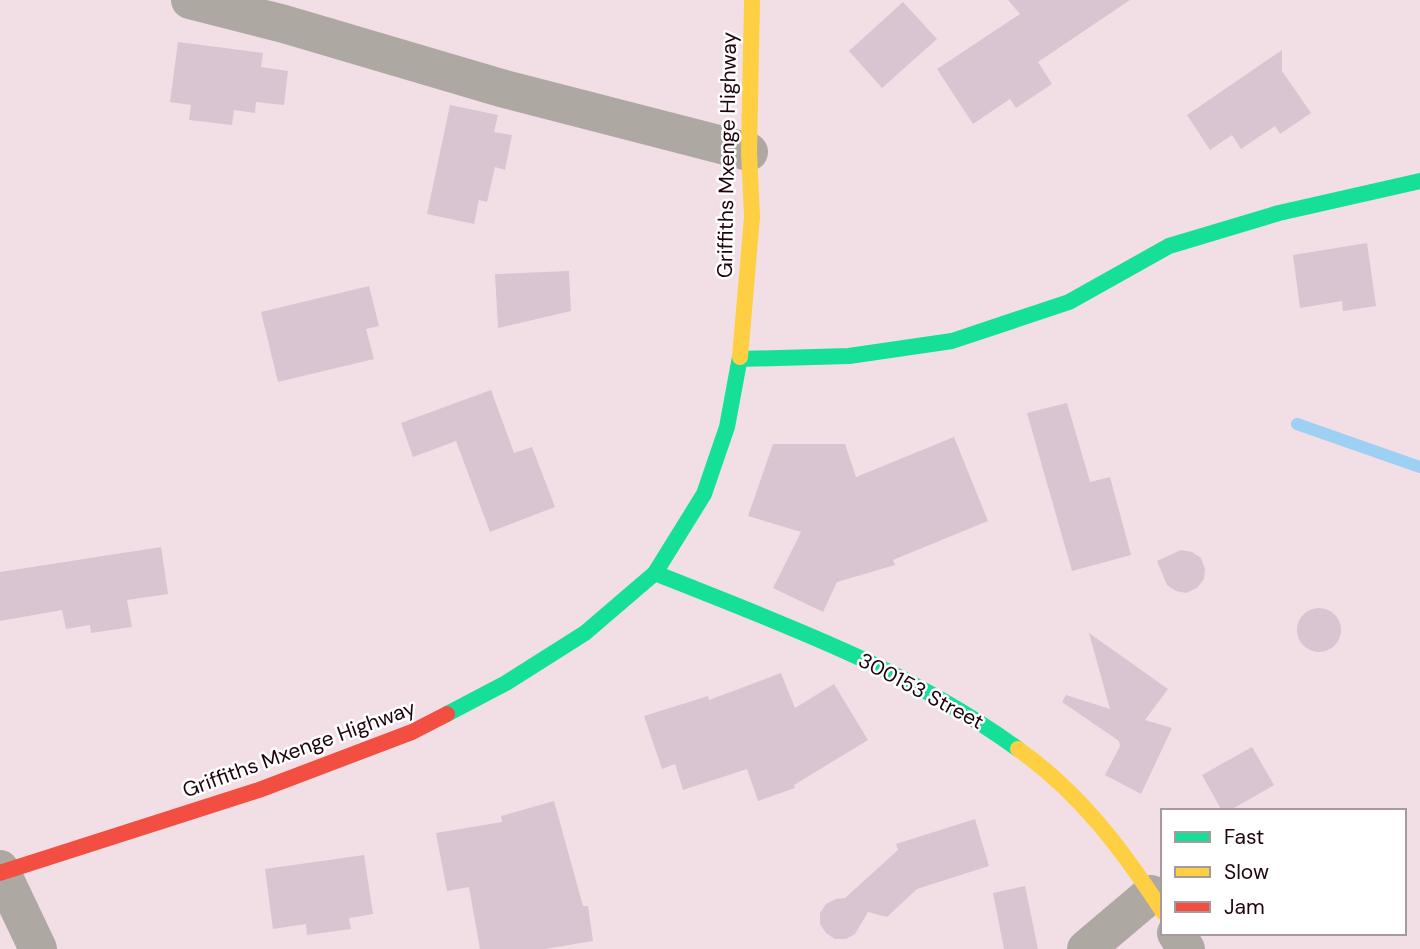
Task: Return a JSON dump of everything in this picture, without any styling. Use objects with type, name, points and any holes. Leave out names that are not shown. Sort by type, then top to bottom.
[{"type":"street","points":[[190,0],[284,24],[501,88],[749,152]]},
{"type":"street","name":"Griffiths Mxenge Highway","points":[[1,871],[259,790],[412,732],[506,683],[585,633],[655,573],[704,494],[727,427],[740,359],[752,217],[749,152],[752,0]]},
{"type":"street","points":[[740,359],[849,356],[952,341],[1069,302],[1169,246],[1279,213],[1420,181]]},
{"type":"street","name":"300153 Street","points":[[655,573],[859,657],[957,705],[1028,752],[1083,803],[1128,858],[1157,903]]},
{"type":"street","points":[[1,871],[38,949]]},
{"type":"street","points":[[1086,949],[1157,903]]},
{"type":"building","points":[[1008,0],[1130,0],[1038,62],[1052,84],[1016,108],[1010,99],[973,124],[937,69],[1020,14]]},
{"type":"building","points":[[903,2],[937,39],[882,88],[849,51]]},
{"type":"building","points":[[178,42],[263,53],[261,67],[288,71],[284,105],[256,102],[255,113],[234,110],[232,125],[189,120],[191,105],[170,102]]},
{"type":"building","points":[[1282,50],[1282,71],[1311,113],[1280,134],[1275,126],[1241,149],[1232,135],[1210,150],[1187,115]]},
{"type":"building","points":[[450,105],[498,115],[494,132],[512,135],[505,170],[495,167],[487,202],[479,200],[474,224],[427,214]]},
{"type":"building","points":[[1367,243],[1376,306],[1343,311],[1342,301],[1300,308],[1293,255]]},
{"type":"building","points":[[569,271],[571,311],[498,328],[495,274]]},
{"type":"building","points":[[369,286],[379,326],[366,329],[374,359],[278,382],[261,312]]},
{"type":"building","points":[[491,390],[514,453],[532,447],[555,507],[490,532],[456,441],[413,457],[401,423]]},
{"type":"building","points":[[1067,403],[1090,482],[1110,477],[1131,555],[1072,571],[1027,413]]},
{"type":"building","points":[[954,437],[988,521],[893,560],[895,565],[837,582],[823,612],[773,588],[801,532],[748,516],[773,444],[845,444],[856,477]]},
{"type":"building","points":[[161,547],[168,594],[127,600],[132,627],[91,633],[90,625],[66,629],[62,610],[0,621],[0,572]]},
{"type":"building","points":[[1181,550],[1192,552],[1201,558],[1205,569],[1204,579],[1197,588],[1186,593],[1167,585],[1157,561]]},
{"type":"building","points":[[1319,608],[1328,609],[1335,614],[1340,621],[1340,639],[1335,646],[1328,651],[1319,652],[1310,651],[1303,646],[1298,639],[1297,630],[1298,621],[1303,614],[1310,609]]},
{"type":"building","points":[[1089,633],[1168,689],[1145,720],[1172,728],[1141,794],[1105,775],[1120,746],[1119,741],[1062,702],[1066,695],[1110,709]]},
{"type":"building","points":[[781,673],[795,708],[834,684],[868,740],[794,785],[795,788],[758,801],[747,769],[683,790],[675,764],[662,769],[644,716],[708,696],[709,700]]},
{"type":"building","points":[[1252,747],[1274,785],[1232,809],[1221,809],[1202,775]]},
{"type":"building","points":[[554,801],[583,906],[588,906],[593,941],[545,949],[480,949],[469,887],[447,891],[436,833],[502,822],[501,816]]},
{"type":"building","points":[[975,819],[989,866],[917,889],[887,917],[868,912],[855,934],[846,939],[835,939],[826,933],[820,924],[820,913],[826,904],[845,898],[898,850],[896,844]]},
{"type":"building","points":[[364,855],[373,914],[349,918],[351,929],[307,935],[306,924],[273,929],[265,869]]},
{"type":"building","points":[[1025,886],[1038,949],[1004,949],[993,893]]},
{"type":"waterway","points":[[1297,424],[1420,467]]},
{"type":"traffic: fast","points":[[740,359],[849,356],[952,341],[1069,302],[1169,246],[1279,213],[1420,181]]},
{"type":"traffic: fast","points":[[447,714],[506,683],[585,633],[655,573],[704,494],[727,427],[740,357]]},
{"type":"traffic: fast","points":[[655,573],[796,630],[888,671],[976,721],[1018,749]]},
{"type":"traffic: slow","points":[[740,357],[752,217],[749,152],[752,0]]},
{"type":"traffic: slow","points":[[1018,749],[1061,784],[1098,823],[1161,909]]},
{"type":"traffic: jam","points":[[0,873],[259,790],[412,732],[447,714]]}]
